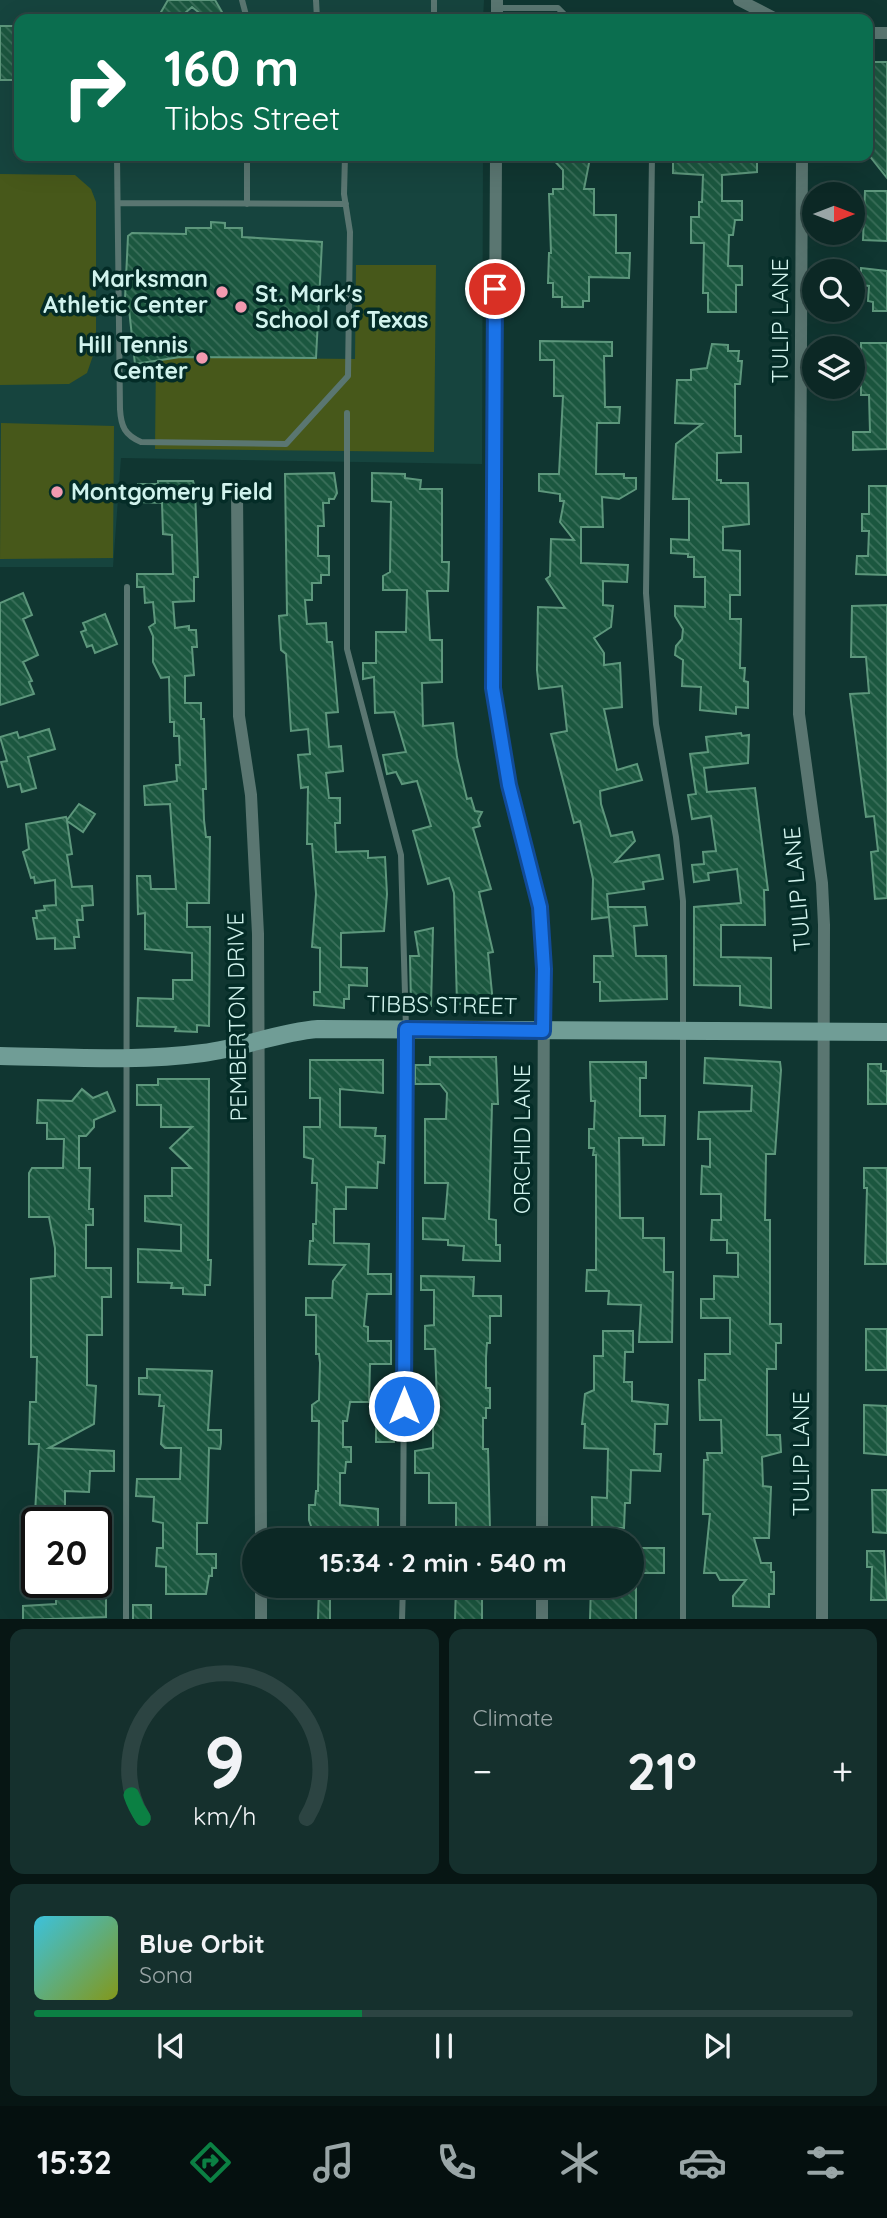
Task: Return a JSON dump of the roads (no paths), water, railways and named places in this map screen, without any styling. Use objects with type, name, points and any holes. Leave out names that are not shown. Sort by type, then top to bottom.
[{"type":"street","points":[[740,0],[767,14]]},
{"type":"street","name":"ORCHID LANE","points":[[496,161],[493,688],[509,785],[540,907],[544,969],[542,1528]]},
{"type":"street","name":"TULIP LANE","points":[[802,161],[798,694],[822,883],[822,1619]]},
{"type":"street","name":"PEMBERTON DRIVE","points":[[237,494],[239,716],[251,795],[256,865],[261,1528]]},
{"type":"street","name":"TIBBS STREET","points":[[0,1056],[126,1058],[206,1053],[298,1030],[887,1032]]},
{"type":"street","points":[[261,1598],[261,1619]]},
{"type":"street","points":[[542,1598],[542,1619]]},
{"type":"lane","points":[[497,9],[558,8],[564,14]]},
{"type":"lane","points":[[117,161],[120,422],[127,436],[141,442],[286,444],[348,376],[350,232],[345,161]]},
{"type":"lane","points":[[247,161],[247,204]]},
{"type":"lane","points":[[652,161],[646,593],[656,724],[676,837],[683,901],[683,1619]]},
{"type":"lane","points":[[118,203],[346,204]]},
{"type":"lane","points":[[347,413],[347,649],[401,855],[406,1029],[403,1528]]},
{"type":"lane","points":[[125,1619],[127,587]]},
{"type":"lane","points":[[402,1619],[403,1598]]},
{"type":"place","name":"Marksman Athletic Center","points":[[222,292]]},
{"type":"place","name":"St. Mark's School of Texas","points":[[241,307]]},
{"type":"place","name":"Hill Tennis Center","points":[[202,358]]},
{"type":"place","name":"Montgomery Field","points":[[57,492]]}]
